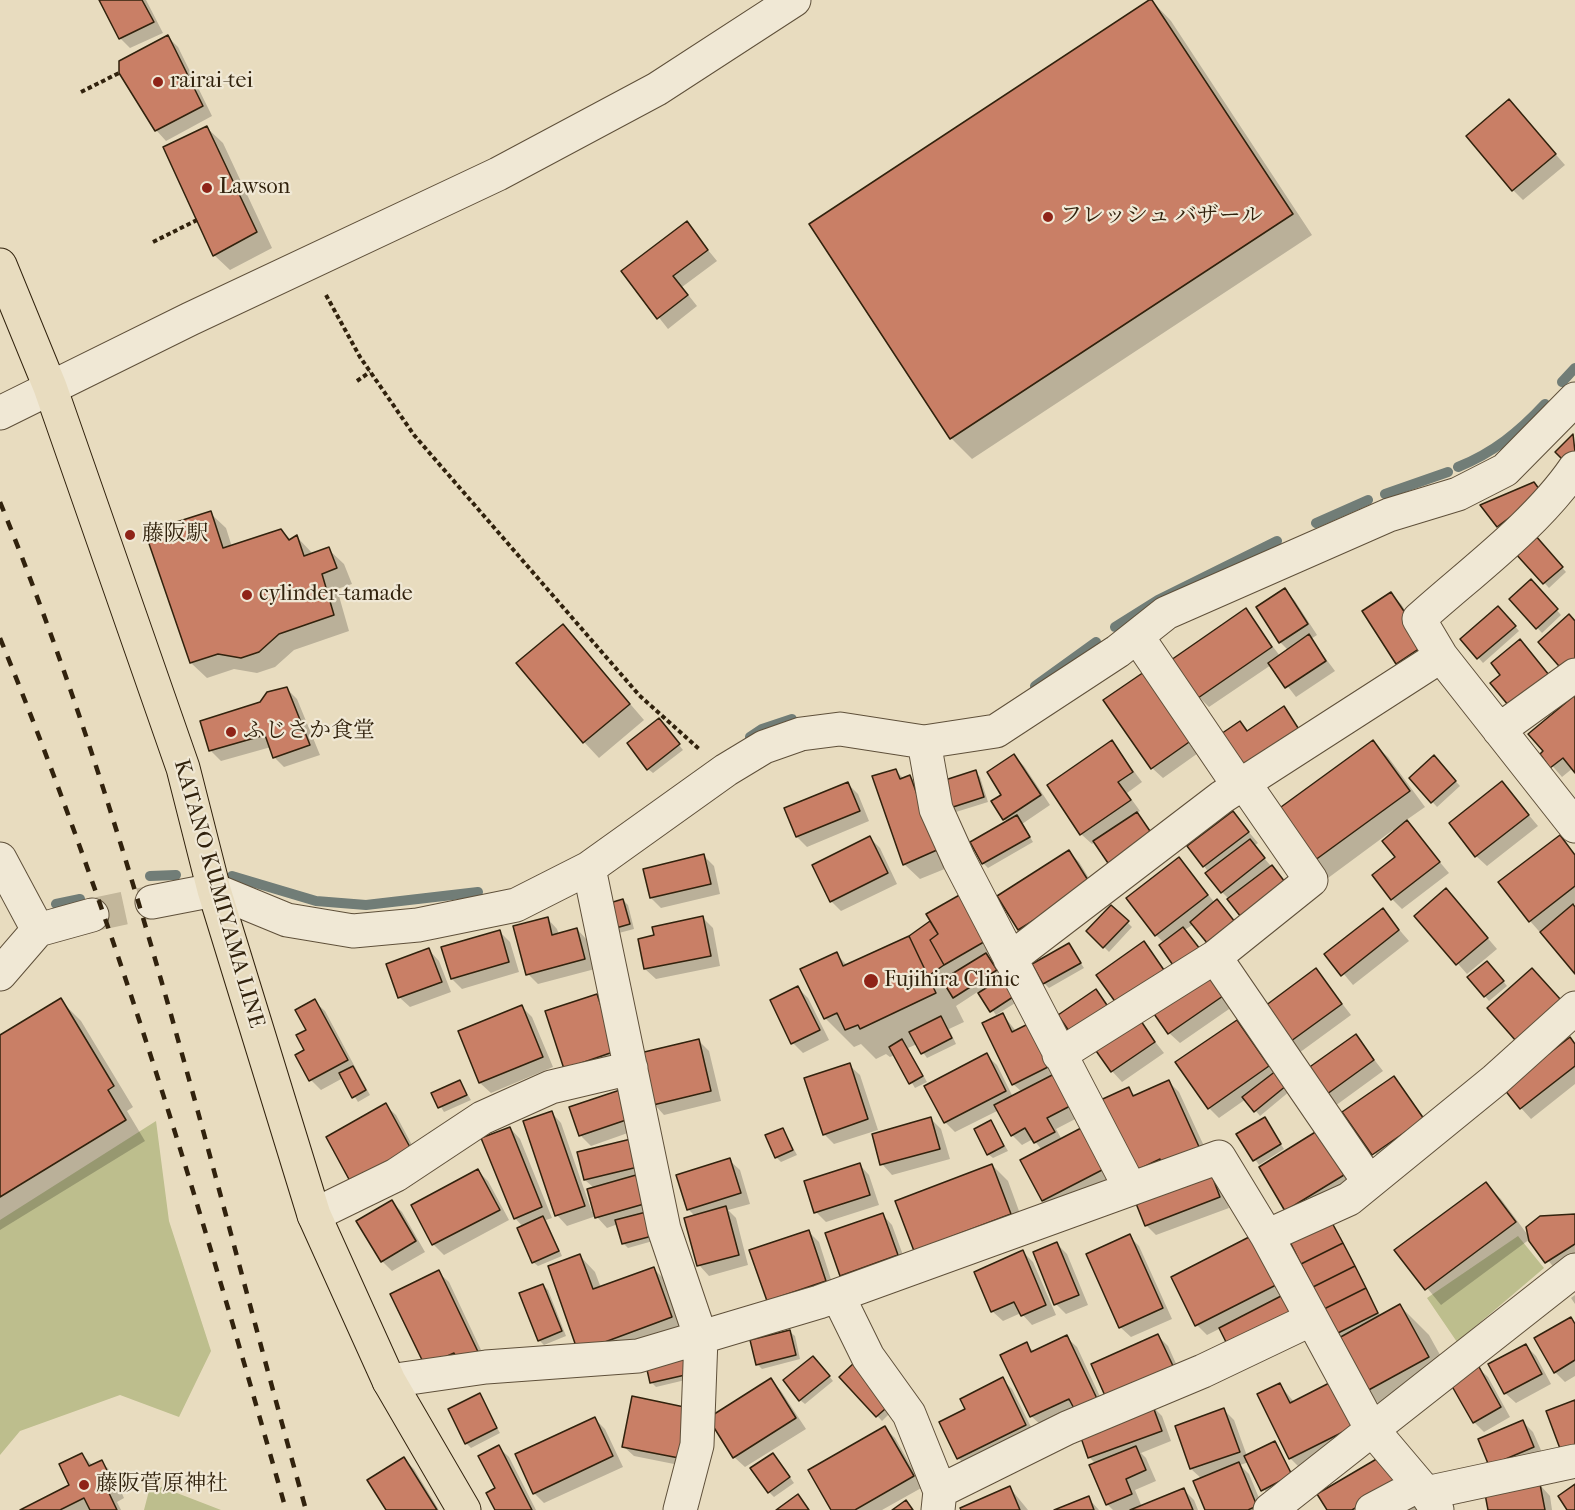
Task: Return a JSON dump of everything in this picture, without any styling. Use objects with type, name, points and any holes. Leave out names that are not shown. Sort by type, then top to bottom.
[{"type":"main road","name":"KATANO KUMIYAMA LINE","points":[[0,265],[50,387],[183,768],[214,890],[314,1215],[388,1381],[464,1510]]},
{"type":"street","points":[[0,413],[50,387],[498,174],[657,89],[794,0]]},
{"type":"street","points":[[152,902],[214,890],[287,920],[353,931],[418,926],[516,905],[588,868],[726,770],[764,747],[801,734],[840,729],[924,741],[996,731],[1137,636],[1166,613],[1389,515],[1458,494],[1505,470],[1573,404]]},
{"type":"street","points":[[1575,468],[1566,482],[1507,540],[1419,618],[1441,656],[1575,826]]},
{"type":"street","points":[[1059,1055],[1215,957],[1311,880],[1137,636]]},
{"type":"street","points":[[1010,959],[1242,785],[1441,656]]},
{"type":"street","points":[[1500,730],[1575,675]]},
{"type":"street","points":[[924,741],[936,809],[976,906],[1010,959],[1130,1188]]},
{"type":"street","points":[[0,859],[38,930]]},
{"type":"street","points":[[588,868],[664,1229],[701,1338],[698,1445],[680,1510]]},
{"type":"street","points":[[0,974],[38,930],[92,915]]},
{"type":"street","points":[[1215,957],[1369,1182]]},
{"type":"street","points":[[1267,1236],[1349,1199],[1495,1080],[1575,1008]]},
{"type":"street","points":[[314,1215],[396,1175],[482,1118],[551,1087],[631,1068]]},
{"type":"street","points":[[388,1381],[486,1367],[638,1356],[838,1296],[1219,1157],[1267,1236],[1371,1428],[1428,1496]]},
{"type":"street","points":[[1270,1510],[1371,1428],[1575,1270]]},
{"type":"street","points":[[838,1296],[868,1357],[909,1414],[939,1501],[1067,1428],[1203,1371],[1312,1319]]},
{"type":"street","points":[[1372,1510],[1575,1461]]},
{"type":"path","points":[[81,92],[119,73]]},
{"type":"path","points":[[153,242],[197,220]]},
{"type":"path","points":[[326,295],[370,372],[414,435],[639,695],[702,751]]},
{"type":"path","points":[[357,381],[370,372]]},
{"type":"green space","points":[[156,1121],[169,1221],[211,1351],[179,1417],[120,1395],[20,1431],[0,1455],[0,1220]]},
{"type":"green space","points":[[1518,1236],[1544,1268],[1457,1342],[1427,1298]]},
{"type":"green space","points":[[151,1483],[221,1510],[144,1510]]},
{"type":"building","points":[[99,0],[142,0],[154,22],[119,39]]},
{"type":"building","points":[[1152,0],[1293,214],[950,439],[809,224]]},
{"type":"building","points":[[168,35],[203,106],[155,131],[119,73],[119,61]]},
{"type":"building","points":[[1509,99],[1556,154],[1512,191],[1466,136]]},
{"type":"building","points":[[207,126],[257,232],[213,256],[163,147]]},
{"type":"building","points":[[687,221],[708,250],[673,276],[688,295],[657,319],[621,271]]},
{"type":"building","points":[[1573,434],[1575,452],[1565,462],[1555,452]]},
{"type":"building","points":[[1534,482],[1542,493],[1497,527],[1480,505]]},
{"type":"building","name":"cylinder-tamade","points":[[211,511],[223,548],[281,529],[289,540],[297,535],[304,556],[329,547],[337,568],[322,574],[334,615],[279,634],[259,652],[241,658],[218,654],[190,663],[145,532]]},
{"type":"building","points":[[1535,535],[1563,567],[1543,584],[1515,553]]},
{"type":"building","points":[[1531,579],[1558,609],[1536,629],[1509,599]]},
{"type":"building","points":[[1285,588],[1308,624],[1279,643],[1256,607]]},
{"type":"building","points":[[1391,592],[1426,644],[1396,664],[1362,611]]},
{"type":"building","points":[[1498,606],[1516,626],[1477,659],[1460,639]]},
{"type":"building","points":[[1246,608],[1272,647],[1198,698],[1171,660]]},
{"type":"building","points":[[1569,614],[1575,621],[1575,665],[1565,673],[1538,642]]},
{"type":"building","points":[[563,624],[630,704],[583,743],[516,663]]},
{"type":"building","points":[[1309,634],[1326,661],[1285,688],[1268,663]]},
{"type":"building","points":[[1520,639],[1553,680],[1513,711],[1490,683],[1500,675],[1491,663]]},
{"type":"building","points":[[1144,672],[1192,740],[1151,769],[1103,700]]},
{"type":"building","points":[[287,687],[310,745],[273,758],[265,735],[209,751],[200,721],[260,702],[267,692]]},
{"type":"building","points":[[1575,695],[1575,773],[1563,758],[1550,768],[1540,754],[1543,751],[1528,734]]},
{"type":"building","points":[[1284,706],[1300,731],[1239,773],[1215,738],[1240,721],[1247,731]]},
{"type":"building","points":[[659,718],[680,744],[647,770],[627,743]]},
{"type":"building","points":[[1112,740],[1133,772],[1118,782],[1131,800],[1080,835],[1047,785]]},
{"type":"building","points":[[1373,740],[1410,791],[1307,866],[1270,815]]},
{"type":"building","points":[[1014,754],[1041,795],[1003,820],[991,801],[1001,795],[987,772]]},
{"type":"building","points":[[1434,755],[1456,781],[1431,803],[1409,778]]},
{"type":"building","points":[[896,769],[900,779],[910,775],[937,850],[903,865],[872,776]]},
{"type":"building","points":[[976,770],[984,797],[950,808],[942,781]]},
{"type":"building","points":[[1502,781],[1529,815],[1475,857],[1449,823]]},
{"type":"building","points":[[848,782],[860,811],[796,837],[784,808]]},
{"type":"building","points":[[1233,811],[1249,832],[1203,867],[1187,846]]},
{"type":"building","points":[[1137,812],[1154,837],[1110,866],[1093,841]]},
{"type":"building","points":[[1017,815],[1030,837],[982,864],[970,842]]},
{"type":"building","points":[[1407,820],[1440,862],[1391,900],[1372,875],[1395,857],[1382,841]]},
{"type":"building","points":[[1560,835],[1575,855],[1575,886],[1529,922],[1498,882]]},
{"type":"building","points":[[870,836],[888,873],[830,902],[812,865]]},
{"type":"building","points":[[1250,839],[1265,858],[1221,893],[1205,873]]},
{"type":"building","points":[[1069,850],[1091,885],[1018,930],[997,896]]},
{"type":"building","points":[[704,854],[711,884],[650,898],[643,869]]},
{"type":"building","points":[[1179,857],[1208,895],[1155,936],[1126,898]]},
{"type":"building","points":[[1272,865],[1288,886],[1244,921],[1227,899]]},
{"type":"building","points":[[1446,888],[1488,938],[1456,965],[1414,916]]},
{"type":"building","points":[[963,893],[989,939],[944,965],[930,940],[938,934],[926,914]]},
{"type":"building","points":[[623,899],[630,924],[609,930],[603,905]]},
{"type":"building","points":[[1217,899],[1239,927],[1212,949],[1190,922]]},
{"type":"building","points":[[1573,904],[1575,907],[1575,974],[1540,932]]},
{"type":"building","points":[[1111,905],[1129,921],[1103,948],[1086,931]]},
{"type":"building","points":[[1383,908],[1399,930],[1341,976],[1324,954]]},
{"type":"building","points":[[703,916],[711,956],[644,969],[638,939],[654,935],[652,927]]},
{"type":"building","points":[[548,917],[552,935],[577,928],[585,959],[526,975],[513,926]]},
{"type":"building","points":[[930,921],[938,934],[930,940],[944,965],[928,976],[909,936]]},
{"type":"building","points":[[1183,927],[1200,949],[1175,968],[1159,945]]},
{"type":"building","points":[[500,930],[509,962],[451,979],[441,947]]},
{"type":"building","points":[[909,936],[936,993],[860,1029],[858,1025],[845,1030],[837,1013],[824,1019],[800,969],[837,952],[843,966]]},
{"type":"building","points":[[1144,941],[1166,973],[1119,1007],[1096,975]]},
{"type":"building","points":[[1069,943],[1081,963],[1043,984],[1032,964]]},
{"type":"building","points":[[429,948],[442,982],[398,998],[386,964]]},
{"type":"building","points":[[986,953],[997,970],[953,998],[942,980]]},
{"type":"building","points":[[1487,961],[1504,981],[1484,997],[1467,977]]},
{"type":"building","points":[[1316,968],[1342,1004],[1287,1044],[1261,1009]]},
{"type":"building","points":[[1532,968],[1561,1000],[1516,1041],[1487,1008]]},
{"type":"building","points":[[1207,973],[1223,996],[1168,1034],[1152,1011]]},
{"type":"building","points":[[1005,976],[1016,995],[990,1012],[978,993]]},
{"type":"building","points":[[798,986],[820,1030],[791,1044],[770,1000]]},
{"type":"building","points":[[1096,989],[1111,1011],[1073,1037],[1058,1015]]},
{"type":"building","points":[[597,994],[616,1051],[564,1069],[545,1011]]},
{"type":"building","points":[[61,998],[114,1086],[108,1090],[126,1120],[0,1197],[0,1035]]},
{"type":"building","points":[[315,999],[348,1060],[309,1081],[295,1055],[304,1050],[296,1035],[306,1030],[295,1010]]},
{"type":"building","points":[[522,1005],[543,1057],[479,1083],[458,1031]]},
{"type":"building","points":[[1003,1013],[1012,1032],[1032,1022],[1052,1065],[1012,1085],[982,1023]]},
{"type":"building","points":[[941,1016],[952,1038],[921,1054],[909,1032]]},
{"type":"building","points":[[1139,1018],[1155,1042],[1111,1072],[1094,1048]]},
{"type":"building","points":[[1237,1020],[1269,1066],[1208,1109],[1175,1062]]},
{"type":"building","points":[[1356,1034],[1374,1060],[1323,1097],[1304,1071]]},
{"type":"building","points":[[1570,1037],[1575,1044],[1575,1066],[1520,1109],[1504,1089]]},
{"type":"building","points":[[699,1039],[711,1091],[653,1105],[640,1053]]},
{"type":"building","points":[[902,1039],[923,1076],[909,1084],[889,1047]]},
{"type":"building","points":[[987,1053],[1006,1091],[944,1123],[924,1086]]},
{"type":"building","points":[[850,1063],[868,1119],[823,1135],[804,1078]]},
{"type":"building","points":[[353,1066],[366,1090],[352,1098],[339,1073]]},
{"type":"building","points":[[1281,1067],[1292,1081],[1254,1112],[1242,1097]]},
{"type":"building","points":[[1058,1072],[1074,1104],[1047,1118],[1055,1132],[1034,1143],[1025,1128],[1011,1136],[994,1105]]},
{"type":"building","points":[[1394,1076],[1424,1119],[1372,1155],[1342,1112]]},
{"type":"building","points":[[460,1080],[467,1095],[438,1108],[431,1093]]},
{"type":"building","points":[[1169,1080],[1200,1149],[1163,1166],[1160,1159],[1129,1174],[1094,1103],[1129,1087],[1133,1096]]},
{"type":"building","points":[[620,1090],[629,1119],[579,1136],[569,1107]]},
{"type":"building","points":[[386,1103],[411,1149],[351,1183],[326,1137]]},
{"type":"building","points":[[552,1111],[585,1206],[555,1216],[523,1121]]},
{"type":"building","points":[[931,1117],[940,1149],[880,1165],[872,1134]]},
{"type":"building","points":[[1265,1117],[1281,1144],[1253,1161],[1236,1134]]},
{"type":"building","points":[[991,1120],[1004,1146],[987,1155],[974,1129]]},
{"type":"building","points":[[510,1127],[542,1207],[514,1219],[481,1138]]},
{"type":"building","points":[[1083,1127],[1104,1169],[1042,1201],[1020,1160]]},
{"type":"building","points":[[783,1128],[793,1150],[775,1158],[765,1135]]},
{"type":"building","points":[[1317,1131],[1344,1175],[1285,1211],[1259,1167]]},
{"type":"building","points":[[631,1139],[638,1167],[584,1180],[577,1152]]},
{"type":"building","points":[[730,1158],[741,1193],[687,1210],[676,1175]]},
{"type":"building","points":[[860,1163],[870,1195],[814,1213],[804,1181]]},
{"type":"building","points":[[992,1164],[1011,1214],[914,1251],[895,1201]]},
{"type":"building","points":[[478,1169],[500,1210],[432,1245],[411,1205]]},
{"type":"building","points":[[1211,1173],[1220,1197],[1145,1226],[1135,1201]]},
{"type":"building","points":[[636,1175],[644,1204],[595,1218],[587,1189]]},
{"type":"building","points":[[1486,1182],[1516,1222],[1425,1290],[1394,1250]]},
{"type":"building","points":[[392,1200],[416,1241],[381,1262],[356,1221]]},
{"type":"building","points":[[726,1206],[739,1255],[697,1266],[684,1218]]},
{"type":"building","points":[[650,1211],[656,1235],[622,1244],[615,1220]]},
{"type":"building","points":[[883,1213],[898,1255],[840,1276],[825,1233]]},
{"type":"building","points":[[1575,1214],[1575,1244],[1545,1263],[1529,1241],[1526,1227],[1540,1216]]},
{"type":"building","points":[[543,1216],[559,1251],[532,1263],[517,1228]]},
{"type":"building","points":[[1330,1219],[1343,1243],[1301,1264],[1289,1240]]},
{"type":"building","points":[[809,1230],[826,1281],[767,1301],[749,1250]]},
{"type":"building","points":[[1130,1234],[1163,1308],[1119,1328],[1086,1254]]},
{"type":"building","points":[[1251,1236],[1276,1285],[1195,1326],[1171,1277]]},
{"type":"building","points":[[1057,1242],[1079,1295],[1054,1305],[1033,1252]]},
{"type":"building","points":[[1343,1243],[1355,1266],[1313,1287],[1301,1264]]},
{"type":"building","points":[[1023,1250],[1046,1305],[1021,1316],[1014,1302],[991,1312],[974,1272]]},
{"type":"building","points":[[580,1254],[593,1289],[654,1267],[672,1317],[578,1352],[548,1266]]},
{"type":"building","points":[[1355,1266],[1366,1288],[1324,1309],[1313,1287]]},
{"type":"building","points":[[439,1270],[480,1356],[461,1366],[454,1353],[425,1366],[390,1294]]},
{"type":"building","points":[[543,1284],[562,1331],[538,1341],[519,1293]]},
{"type":"building","points":[[1366,1288],[1378,1313],[1336,1334],[1324,1309]]},
{"type":"building","points":[[1283,1295],[1293,1315],[1229,1348],[1219,1328]]},
{"type":"building","points":[[1400,1304],[1429,1357],[1365,1392],[1337,1339]]},
{"type":"building","points":[[1571,1317],[1575,1324],[1575,1360],[1554,1373],[1534,1338]]},
{"type":"building","points":[[790,1330],[796,1355],[756,1365],[750,1340]]},
{"type":"building","points":[[1158,1334],[1174,1368],[1106,1398],[1091,1364]]},
{"type":"building","points":[[1067,1335],[1100,1405],[1078,1416],[1069,1399],[1030,1417],[1000,1355],[1027,1342],[1031,1352]]},
{"type":"building","points":[[1526,1344],[1542,1374],[1504,1394],[1488,1364]]},
{"type":"building","points":[[689,1351],[694,1373],[650,1383],[645,1361]]},
{"type":"building","points":[[813,1356],[830,1376],[799,1401],[783,1380]]},
{"type":"building","points":[[855,1362],[893,1402],[876,1417],[839,1377]]},
{"type":"building","points":[[1478,1365],[1501,1407],[1473,1423],[1449,1381]]},
{"type":"building","points":[[1003,1377],[1026,1425],[957,1459],[939,1422],[965,1409],[960,1399]]},
{"type":"building","points":[[771,1378],[796,1418],[733,1458],[708,1418]]},
{"type":"building","points":[[1339,1378],[1361,1423],[1289,1459],[1257,1394],[1280,1383],[1290,1403]]},
{"type":"building","points":[[480,1393],[497,1428],[465,1444],[448,1409]]},
{"type":"building","points":[[632,1396],[689,1408],[679,1458],[622,1447]]},
{"type":"building","points":[[1575,1400],[1575,1449],[1562,1454],[1546,1411]]},
{"type":"building","points":[[1152,1404],[1162,1431],[1088,1458],[1079,1432]]},
{"type":"building","points":[[1224,1408],[1240,1452],[1190,1469],[1175,1426]]},
{"type":"building","points":[[595,1417],[613,1456],[533,1494],[515,1454]]},
{"type":"building","points":[[1523,1420],[1534,1447],[1489,1466],[1478,1439]]},
{"type":"building","points":[[885,1426],[914,1476],[855,1510],[831,1510],[808,1470]]},
{"type":"building","points":[[1275,1441],[1292,1475],[1261,1491],[1244,1456]]},
{"type":"building","points":[[499,1445],[532,1510],[495,1510],[486,1493],[495,1488],[478,1456]]},
{"type":"building","points":[[1136,1446],[1146,1470],[1126,1479],[1132,1494],[1106,1505],[1089,1465]]},
{"type":"building","points":[[82,1453],[89,1466],[102,1460],[115,1487],[108,1491],[117,1510],[90,1510],[84,1498],[60,1510],[20,1510],[69,1485],[59,1464]]},
{"type":"building","points":[[773,1453],[790,1477],[768,1493],[750,1468]]},
{"type":"building","points":[[1385,1454],[1401,1481],[1352,1510],[1327,1510],[1317,1494]]},
{"type":"building","points":[[404,1457],[437,1510],[386,1510],[367,1480]]},
{"type":"building","points":[[1239,1462],[1257,1506],[1248,1510],[1205,1510],[1193,1481]]},
{"type":"building","points":[[1540,1484],[1545,1510],[1488,1510],[1485,1494]]},
{"type":"building","points":[[1575,1484],[1575,1510],[1567,1510],[1558,1496]]},
{"type":"building","points":[[1010,1486],[1020,1510],[961,1510],[960,1508]]},
{"type":"building","points":[[1184,1488],[1193,1510],[1130,1510]]},
{"type":"building","points":[[798,1494],[809,1510],[776,1510]]},
{"type":"building","points":[[1089,1496],[1094,1510],[1054,1510]]},
{"type":"building","points":[[906,1500],[913,1510],[892,1510]]},
{"type":"waterway","points":[[1562,382],[1575,368]]},
{"type":"waterway","points":[[1458,467],[1505,441],[1545,404]]},
{"type":"waterway","points":[[1385,494],[1448,472]]},
{"type":"waterway","points":[[1316,523],[1368,500]]},
{"type":"waterway","points":[[1115,627],[1158,600],[1277,541]]},
{"type":"waterway","points":[[1035,686],[1096,642]]},
{"type":"waterway","points":[[750,737],[762,729],[792,719]]},
{"type":"waterway","points":[[150,876],[176,875]]},
{"type":"waterway","points":[[232,876],[316,901],[366,905],[478,892]]},
{"type":"waterway","points":[[56,904],[80,899]]},
{"type":"tunnel","points":[[92,915],[152,902]]},
{"type":"railway","points":[[0,502],[91,750],[130,875],[202,1128],[306,1510]]},
{"type":"railway","points":[[0,638],[42,745],[120,961],[190,1180],[286,1510]]},
{"type":"place","name":"rairai-tei","points":[[158,82]]},
{"type":"place","name":"Lawson","points":[[207,188]]},
{"type":"place","name":"フレッシュ バザール","points":[[1048,217]]},
{"type":"place","name":"藤阪駅","points":[[130,535]]},
{"type":"place","name":"cylinder-tamade","points":[[247,595]]},
{"type":"place","name":"ふじさか食堂","points":[[231,732]]},
{"type":"place","name":"Fujihira Clinic","points":[[871,981]]},
{"type":"place","name":"藤阪菅原神社","points":[[84,1485]]}]
